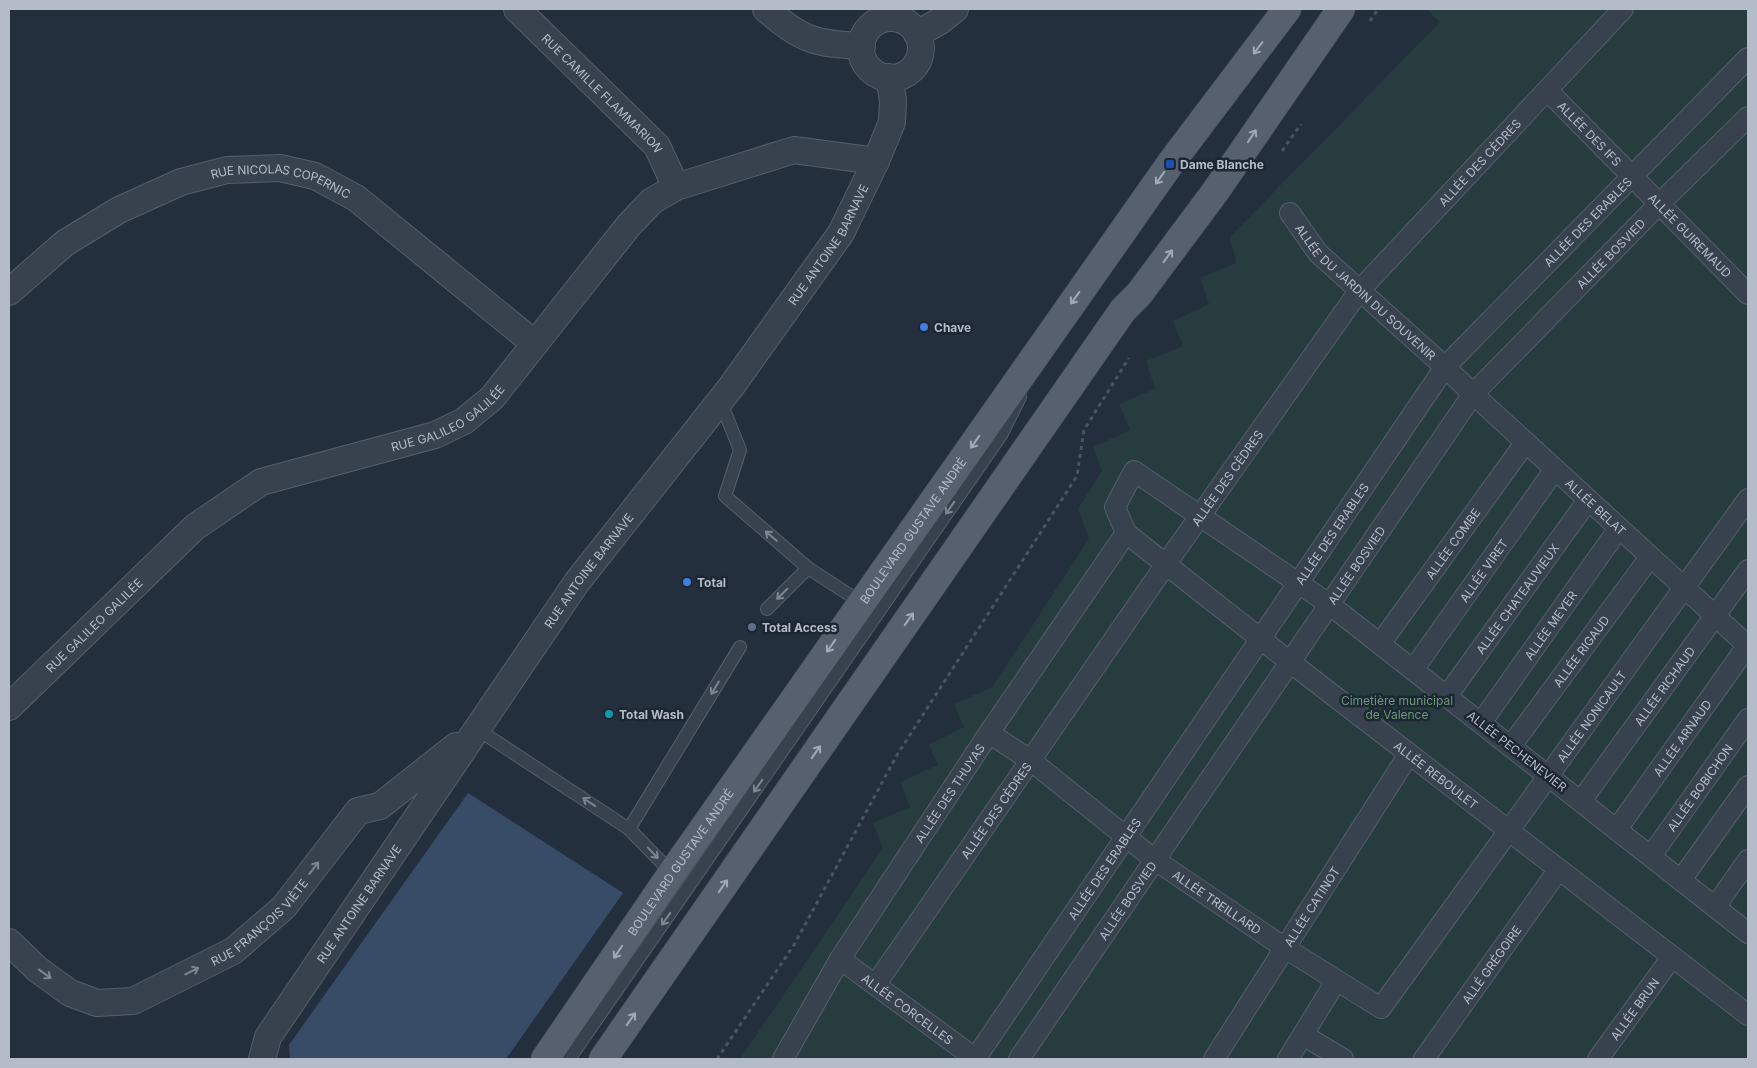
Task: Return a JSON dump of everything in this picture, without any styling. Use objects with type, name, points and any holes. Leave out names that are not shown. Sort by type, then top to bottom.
[{"type":"main road","name":"BOULEVARD GUSTAVE ANDRÉ","points":[[546,1059],[672,873],[1170,164],[1287,9]]},
{"type":"main road","points":[[603,1059],[1123,310],[1139,294],[1215,192],[1340,9]]},
{"type":"street","name":"RUE CAMILLE FLAMMARION","points":[[518,9],[657,146],[676,187]]},
{"type":"street","points":[[766,9],[783,24],[805,39],[842,46],[862,46]]},
{"type":"street","points":[[906,21],[921,42],[920,58],[912,71],[898,78],[882,77],[868,68],[861,54],[862,39],[871,26],[885,18],[906,21],[940,21],[955,9]]},
{"type":"street","name":"ALLÉE DES CÈDRES","points":[[876,984],[1166,564],[1359,291],[1623,9]]},
{"type":"street","name":"ALLÉE DES ERABLES","points":[[976,1059],[1259,638],[1298,584],[1445,366],[1748,58]]},
{"type":"street","name":"RUE ANTOINE BARNAVE","points":[[262,1059],[268,1037],[577,582],[720,400],[841,232],[876,162],[892,122],[893,100],[889,77]]},
{"type":"street","name":"ALLÉE DES IFS","points":[[1547,90],[1632,176]]},
{"type":"street","name":"ALLÉE BOSVIED","points":[[1019,1059],[1473,394],[1659,204],[1748,117]]},
{"type":"street","name":"RUE GALILEO GALILÉE","points":[[9,708],[194,527],[262,482],[435,435],[464,421],[492,398],[534,343],[630,225],[652,201],[676,187],[794,150],[876,162]]},
{"type":"street","name":"RUE NICOLAS COPERNIC","points":[[9,292],[65,243],[119,210],[181,182],[227,170],[280,168],[315,176],[356,198],[534,343]]},
{"type":"street","name":"ALLÉE GUIREMAUD","points":[[1632,176],[1748,294]]},
{"type":"street","name":"ALLÉE DU JARDIN DU SOUVENIR","points":[[1290,213],[1318,253],[1445,366]]},
{"type":"street","name":"ALLÉE BELAT","points":[[1445,366],[1525,443],[1748,645]]},
{"type":"street","name":"ALLÉE COMBE","points":[[1380,644],[1525,443]]},
{"type":"street","name":"ALLÉE VIRET","points":[[1413,670],[1555,469]]},
{"type":"street","name":"ALLÉE PECHENEVIER","points":[[1126,533],[1115,507],[1134,471],[1329,604],[1715,907],[1747,930]]},
{"type":"street","name":"ALLÉE NONICAULT","points":[[1381,1008],[1748,499]]},
{"type":"street","name":"ALLÉE CHATEAUVIEUX","points":[[1447,696],[1588,500]]},
{"type":"street","name":"ALLÉE MEYER","points":[[1481,722],[1619,528]]},
{"type":"street","name":"ALLÉE REBOULET","points":[[1126,533],[1259,638],[1748,1015]]},
{"type":"street","name":"ALLÉE DES THUYAS","points":[[783,1059],[840,959],[988,732],[1126,533]]},
{"type":"street","name":"ALLÉE RIGAUD","points":[[1511,746],[1650,557]]},
{"type":"street","name":"ALLÉE RICHAUD","points":[[1581,801],[1748,570]]},
{"type":"street","name":"ALLÉE ARNAUD","points":[[1617,829],[1748,645]]},
{"type":"street","name":"ALLÉE BOBICHON","points":[[1651,856],[1748,718]]},
{"type":"street","name":"RUE FRANÇOIS VIÈTE","points":[[9,942],[37,969],[70,993],[97,1003],[133,1001],[233,951],[284,907],[358,811],[380,806],[477,730]]},
{"type":"street","name":"ALLÉE TREILLARD","points":[[988,732],[1030,760],[1155,860],[1285,948],[1381,1008]]},
{"type":"street","name":"ALLÉE CATINOT","points":[[1214,1059],[1409,754]]},
{"type":"street","points":[[1681,880],[1748,786]]},
{"type":"street","points":[[1715,907],[1748,860]]},
{"type":"street","name":"ALLÉ GRÉGOIRE","points":[[1424,1059],[1559,869]]},
{"type":"street","name":"ALLÉE BRUN","points":[[1598,1059],[1672,957]]},
{"type":"street","name":"ALLÉE CORCELLES","points":[[840,959],[976,1059]]},
{"type":"street","points":[[1288,1059],[1336,981]]},
{"type":"street","points":[[1303,1035],[1343,1059]]},
{"type":"lane","points":[[569,1059],[1001,435],[1053,330]]},
{"type":"lane","points":[[720,400],[740,450],[725,496],[808,568],[862,603]]},
{"type":"lane","points":[[767,609],[808,568]]},
{"type":"lane","points":[[629,829],[740,647]]},
{"type":"lane","points":[[477,730],[629,829],[672,873]]},
{"type":"path","points":[[718,1059],[794,945],[897,755],[1077,476],[1084,430],[1130,356]]},
{"type":"green space","name":"Cimetière municipal de Valence","points":[[1426,9],[1748,9],[1748,1059],[740,1059],[883,848],[873,823],[910,807],[900,782],[938,765],[929,745],[964,727],[954,704],[992,687],[1089,539],[1078,509],[1102,471],[1093,447],[1130,430],[1119,404],[1155,389],[1146,361],[1183,346],[1173,321],[1209,304],[1200,278],[1236,263],[1230,237],[1440,22]]},
{"type":"water","points":[[468,793],[623,893],[506,1059],[290,1059],[289,1045]]},
{"type":"place","name":"Dame Blanche","points":[[1170,164]]},
{"type":"place","name":"Chave","points":[[924,327]]},
{"type":"place","name":"Total","points":[[687,582]]},
{"type":"place","name":"Total Access","points":[[752,627]]},
{"type":"place","name":"Total Wash","points":[[609,714]]}]
